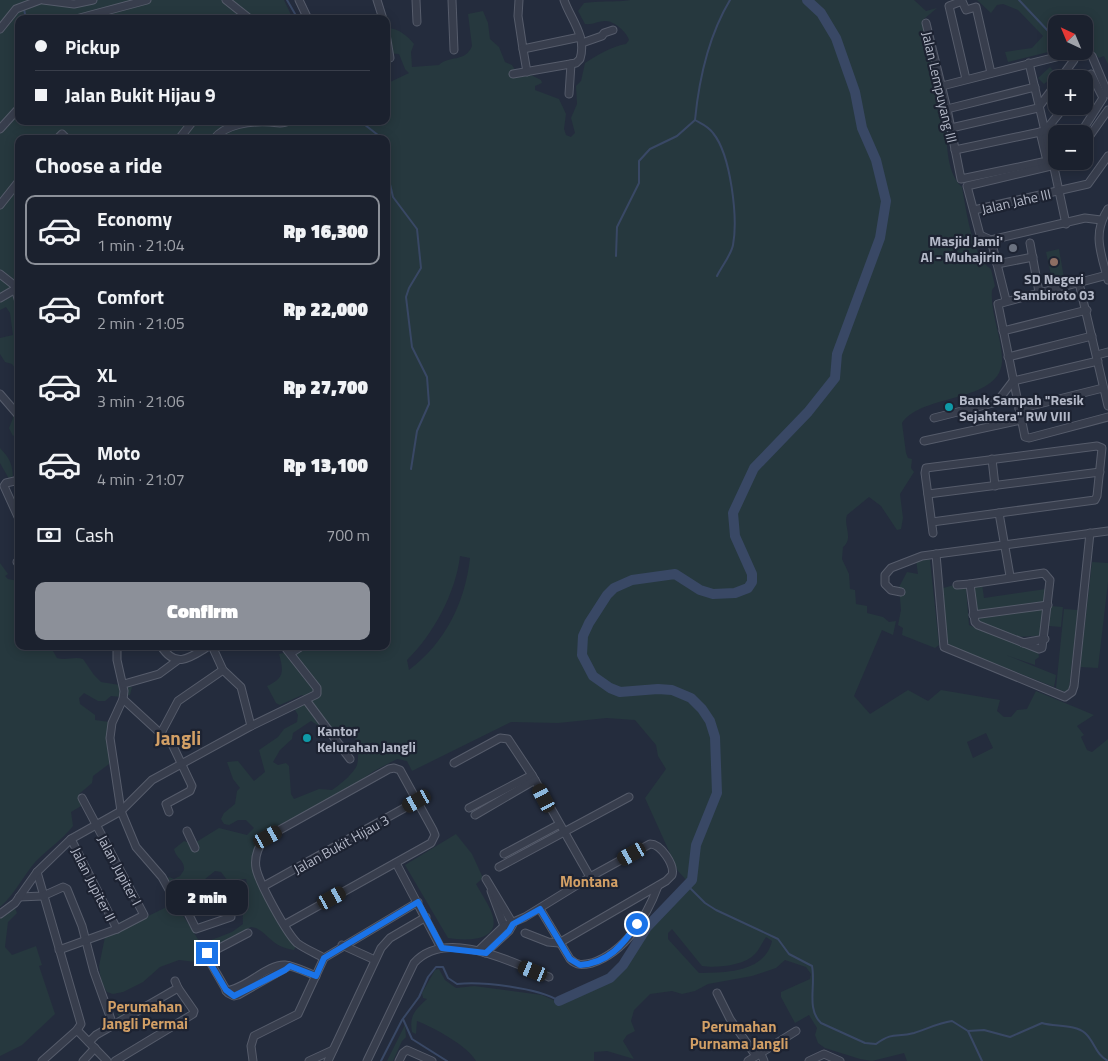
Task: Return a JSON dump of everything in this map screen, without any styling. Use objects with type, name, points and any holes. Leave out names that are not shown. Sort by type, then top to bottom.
[{"type":"street","points":[[0,29],[16,9],[41,0],[74,4],[93,0]]},
{"type":"street","points":[[91,15],[146,0]]},
{"type":"street","points":[[226,0],[245,15]]},
{"type":"street","points":[[299,0],[306,15]]},
{"type":"street","points":[[377,0],[382,15]]},
{"type":"street","points":[[416,0],[417,22]]},
{"type":"street","points":[[452,0],[454,50]]},
{"type":"street","points":[[519,0],[518,16],[527,72]]},
{"type":"street","points":[[514,74],[571,64],[580,59],[581,40],[564,0]]},
{"type":"street","points":[[966,79],[949,6],[962,1],[966,10],[976,7],[991,73]]},
{"type":"street","name":"Jalan Lempuyang III","points":[[926,23],[962,179],[1047,160],[1042,132]]},
{"type":"street","points":[[524,50],[602,36],[613,30]]},
{"type":"street","points":[[1093,58],[1108,94]]},
{"type":"street","points":[[942,86],[1048,59]]},
{"type":"street","points":[[1029,63],[1042,132],[1048,145]]},
{"type":"street","points":[[569,94],[571,64]]},
{"type":"street","points":[[1086,125],[1103,101],[1099,87],[1093,77]]},
{"type":"street","points":[[947,108],[1034,87]]},
{"type":"street","points":[[951,128],[1038,108],[1048,95]]},
{"type":"street","points":[[1093,131],[1108,110]]},
{"type":"street","points":[[0,129],[15,112]]},
{"type":"street","points":[[955,150],[1042,132],[1057,115]]},
{"type":"street","points":[[182,135],[190,125]]},
{"type":"street","points":[[217,135],[234,126],[242,125]]},
{"type":"street","name":"Jalan Jahe III","points":[[974,210],[1088,184],[1108,156]]},
{"type":"street","points":[[1048,168],[967,186],[980,235],[991,240],[1090,217],[1101,220]]},
{"type":"street","points":[[1054,170],[1066,224]]},
{"type":"street","points":[[0,205],[15,187]]},
{"type":"street","points":[[1002,301],[1107,278],[1105,251],[1098,232],[1101,220],[1108,209]]},
{"type":"street","points":[[991,240],[997,264],[1002,301],[1003,331],[1024,436],[1028,438],[1108,417]]},
{"type":"street","points":[[1030,243],[1039,292]]},
{"type":"street","points":[[997,264],[1033,257]]},
{"type":"street","points":[[0,274],[15,285]]},
{"type":"street","points":[[1079,283],[1087,310],[1108,406]]},
{"type":"street","points":[[0,298],[15,287]]},
{"type":"street","points":[[1003,331],[1087,310]]},
{"type":"street","points":[[1008,357],[1092,336]]},
{"type":"street","points":[[934,418],[997,402],[1013,381],[1097,358],[1108,352]]},
{"type":"street","points":[[1020,409],[1103,388]]},
{"type":"street","points":[[0,394],[15,411]]},
{"type":"street","points":[[924,441],[1021,420]]},
{"type":"street","points":[[932,522],[1095,500],[1098,496],[1102,448],[1099,446],[926,468],[925,473],[932,522],[934,533]]},
{"type":"street","points":[[992,459],[995,486]]},
{"type":"street","points":[[928,494],[1100,472]]},
{"type":"street","points":[[3,484],[4,490],[15,511]]},
{"type":"street","points":[[999,513],[1010,576]]},
{"type":"street","points":[[901,592],[891,590],[886,584],[885,575],[891,568],[922,556],[1108,531]]},
{"type":"street","points":[[936,554],[944,647],[1065,696],[1072,692],[1074,686],[1090,533]]},
{"type":"street","points":[[957,585],[1010,576],[1047,574],[1050,580],[1044,644],[1039,649],[978,625],[973,615],[970,584]]},
{"type":"street","points":[[973,615],[1048,605]]},
{"type":"street","points":[[117,650],[117,660],[124,684],[123,699],[112,723],[110,738],[121,811],[136,847],[162,877],[172,895],[185,907],[197,929],[230,918],[232,915],[230,888],[225,885],[210,899],[185,907]]},
{"type":"street","points":[[164,650],[170,657],[178,660]]},
{"type":"street","points":[[124,684],[159,674],[178,660],[203,650]]},
{"type":"street","points":[[213,650],[223,670],[241,687],[251,726]]},
{"type":"street","points":[[0,914],[19,897],[37,872],[71,839],[121,811],[143,787],[251,726],[317,694],[318,690],[288,650]]},
{"type":"street","points":[[291,654],[296,650]]},
{"type":"street","points":[[161,732],[178,701],[223,670]]},
{"type":"street","points":[[123,699],[174,746],[192,788],[166,804],[169,812]]},
{"type":"street","points":[[306,700],[350,759]]},
{"type":"street","points":[[454,763],[504,738],[512,742],[558,825],[590,877]]},
{"type":"street","points":[[284,925],[431,843],[435,835],[403,774],[397,768],[389,769],[262,842],[256,867],[284,925],[300,945],[324,958]]},
{"type":"street","points":[[469,808],[533,777]]},
{"type":"street","points":[[475,815],[533,777]]},
{"type":"street","points":[[499,868],[629,797]]},
{"type":"street","name":"Jalan Jupiter I","points":[[82,798],[144,915],[117,929]]},
{"type":"street","name":"Jalan Bukit Hijau 3","points":[[264,886],[417,801]]},
{"type":"street","points":[[504,854],[558,825]]},
{"type":"street","points":[[186,830],[195,848]]},
{"type":"street","name":"Jalan Jupiter II","points":[[71,839],[117,929]]},
{"type":"street","points":[[482,952],[504,926],[513,924],[590,877],[652,844],[657,846],[673,868],[669,879],[559,943],[548,942],[525,933]]},
{"type":"street","points":[[396,863],[442,948]]},
{"type":"street","points":[[37,872],[80,1024],[77,1030],[42,1061]]},
{"type":"street","points":[[486,880],[505,908],[513,924]]},
{"type":"street","points":[[540,909],[559,943],[573,962],[580,965],[612,954],[630,934],[658,886]]},
{"type":"street","points":[[19,897],[43,896],[63,887],[67,889],[87,941],[94,972],[114,1025]]},
{"type":"street","points":[[490,888],[494,904],[504,926]]},
{"type":"street","points":[[254,1061],[251,1046],[254,1036],[298,1014],[324,958],[418,902]]},
{"type":"street","points":[[328,1061],[384,942],[426,917]]},
{"type":"street","points":[[482,952],[498,943],[513,924]]},
{"type":"street","points":[[59,950],[117,929]]},
{"type":"street","points":[[248,933],[206,954],[230,995],[238,995],[290,966],[316,976]]},
{"type":"street","points":[[498,943],[502,958]]},
{"type":"street","points":[[342,946],[375,960]]},
{"type":"street","points":[[367,1061],[414,964],[427,951],[442,948],[482,952],[549,977]]},
{"type":"street","points":[[89,1042],[176,984],[194,1011],[193,1014],[115,1061]]},
{"type":"street","points":[[717,993],[730,1019],[761,1057]]},
{"type":"street","points":[[77,1030],[107,1061]]},
{"type":"street","points":[[748,1061],[761,1057],[796,1031]]},
{"type":"street","points":[[83,1061],[95,1048]]},
{"type":"street","points":[[310,1061],[333,1050]]},
{"type":"street","points":[[399,1061],[404,1051],[410,1050],[432,1061]]},
{"type":"street","points":[[809,1061],[824,1054],[840,1061]]},
{"type":"shaded area","points":[[0,0],[284,0],[291,15],[15,15],[15,125],[390,125],[390,82],[409,73],[405,69],[399,54],[390,53],[390,28],[402,33],[414,44],[411,52],[412,67],[439,65],[447,60],[461,57],[469,51],[472,46],[468,14],[483,11],[488,23],[490,39],[499,47],[505,62],[512,65],[515,70],[521,70],[541,80],[542,83],[535,86],[535,90],[559,99],[566,114],[564,129],[566,135],[571,137],[575,133],[571,118],[577,104],[576,86],[581,81],[585,63],[605,51],[626,44],[629,40],[623,30],[612,22],[605,21],[585,24],[578,11],[584,3],[630,0],[914,0],[926,11],[937,8],[924,19],[942,100],[938,101],[940,118],[946,118],[947,145],[952,173],[962,187],[975,244],[984,263],[991,269],[995,286],[992,290],[993,308],[1001,345],[1002,362],[998,375],[988,385],[912,413],[902,423],[906,453],[908,458],[912,459],[911,468],[914,472],[900,494],[903,518],[901,529],[897,530],[881,506],[869,497],[847,515],[848,540],[843,547],[842,559],[849,574],[850,589],[855,590],[856,604],[867,606],[867,613],[883,617],[889,622],[896,621],[893,635],[882,630],[854,696],[870,714],[908,690],[928,701],[941,690],[1000,700],[997,711],[1004,717],[1011,717],[1017,710],[1027,709],[1036,691],[1094,715],[1077,726],[1084,735],[1081,737],[1087,750],[1092,752],[1108,739],[1108,1061],[907,1061],[904,1053],[872,1061],[860,1059],[825,1048],[818,1043],[815,1035],[817,1028],[809,1015],[795,1023],[781,997],[781,992],[810,979],[811,974],[806,967],[785,960],[776,968],[752,976],[708,984],[695,991],[682,994],[672,991],[650,994],[634,1010],[631,1021],[635,1031],[627,1035],[623,1041],[634,1059],[607,1051],[594,1052],[594,1061],[476,1061],[458,1043],[424,1024],[417,1021],[416,1034],[412,1032],[412,1017],[427,999],[423,998],[422,993],[435,970],[439,969],[445,980],[456,988],[474,986],[542,995],[560,1003],[572,995],[603,985],[612,980],[688,882],[678,871],[645,798],[666,769],[658,756],[656,745],[635,720],[607,718],[558,723],[511,722],[412,771],[407,761],[397,759],[374,771],[339,795],[273,828],[257,846],[252,862],[258,880],[296,946],[294,950],[279,945],[261,931],[251,927],[214,946],[195,962],[179,960],[160,967],[143,982],[123,992],[113,994],[107,992],[102,984],[99,966],[105,937],[119,926],[120,922],[139,914],[144,918],[175,903],[201,944],[232,932],[243,924],[242,896],[248,888],[246,879],[227,880],[221,872],[215,871],[189,892],[184,890],[175,891],[168,879],[169,877],[174,879],[180,876],[184,870],[183,864],[174,849],[184,841],[193,844],[219,828],[247,835],[254,828],[246,820],[238,820],[229,825],[224,824],[221,819],[224,813],[235,804],[237,791],[240,788],[233,779],[227,762],[238,761],[254,781],[265,772],[259,750],[278,737],[284,729],[297,722],[298,715],[294,708],[310,701],[302,695],[280,705],[276,703],[267,686],[280,677],[282,665],[279,654],[288,650],[390,650],[390,135],[15,135],[15,368],[12,364],[5,362],[0,354],[0,338],[13,335],[10,313],[6,307],[0,310]],"holes":[[[460,556],[470,558],[458,606],[443,635],[422,659],[409,670],[407,660],[426,638],[442,612],[454,584]],[[311,721],[326,730],[341,726],[349,729],[355,738],[358,761],[353,772],[332,790],[319,789],[294,799],[291,794],[289,766],[286,763],[278,765],[273,762],[280,750],[292,739],[293,733]],[[986,733],[993,748],[973,758],[967,742]],[[672,929],[702,966],[708,967],[737,964],[755,954],[766,937],[772,941],[768,951],[753,965],[732,971],[699,973],[668,939],[668,933]]]},
{"type":"shaded area","points":[[977,0],[1108,0],[1108,64],[1104,56],[1099,58],[1093,51],[1093,15],[1048,15],[1048,52],[1008,62],[1005,52],[1032,48],[1043,36],[1018,10],[1003,4],[997,5],[991,13]]},
{"type":"shaded area","points":[[1050,67],[1053,70],[1048,70],[1048,81],[1044,84],[1038,78]]},
{"type":"shaded area","points":[[1059,249],[1064,278],[1052,280],[1046,252]]},
{"type":"shaded area","points":[[15,402],[15,435],[13,436],[9,428],[13,418],[13,404]]},
{"type":"shaded area","points":[[0,448],[11,463],[13,476],[9,479],[0,463]]},
{"type":"shaded area","points":[[916,560],[930,560],[939,645],[935,648],[902,635],[903,628],[898,625],[901,610],[899,587],[907,572],[918,574]]},
{"type":"shaded area","points":[[1092,562],[1108,563],[1108,582],[1098,668],[1080,667]]},
{"type":"shaded area","points":[[0,563],[8,574],[5,576],[8,579],[15,580],[15,650],[52,650],[57,658],[83,659],[101,682],[132,687],[130,695],[121,697],[111,696],[105,701],[98,701],[84,693],[79,698],[80,704],[95,715],[95,720],[109,722],[109,764],[93,776],[92,783],[79,794],[81,806],[71,812],[73,826],[36,861],[0,907]]},
{"type":"shaded area","points":[[982,584],[984,598],[1046,589],[1044,602],[977,611],[973,586]]},
{"type":"shaded area","points":[[954,585],[957,588],[966,588],[969,625],[1038,652],[1039,657],[1035,660],[1035,665],[1006,655],[1056,675],[1054,687],[948,645],[940,589]]},
{"type":"shaded area","points":[[1051,606],[1063,607],[1061,627],[1049,626]]},
{"type":"shaded area","points":[[1043,609],[1041,635],[1015,636],[978,622],[976,618]]},
{"type":"shaded area","points":[[1064,609],[1078,610],[1069,688],[1065,692],[1056,688]]},
{"type":"shaded area","points":[[456,834],[472,854],[483,878],[476,884],[491,911],[494,921],[492,929],[488,934],[473,939],[448,938],[405,865]]},
{"type":"shaded area","points":[[15,908],[17,913],[8,922],[5,947],[12,955],[36,946],[42,965],[39,966],[55,1014],[22,1045],[0,1056],[0,913]]},
{"type":"shaded area","points":[[119,1001],[126,1013],[119,1017],[112,1005]]},
{"type":"shaded area","points":[[405,1025],[406,1037],[402,1041],[393,1061],[387,1061]]},
{"type":"waterway","points":[[287,0],[296,15]]},
{"type":"waterway","points":[[616,256],[617,227],[639,183],[639,161],[650,149],[677,136],[695,120],[706,58],[716,28],[730,0]]},
{"type":"waterway","points":[[559,1001],[610,978],[623,965],[647,927],[692,880],[696,845],[717,793],[715,737],[710,721],[702,709],[691,698],[672,690],[658,689],[620,692],[610,688],[593,676],[582,655],[583,636],[607,595],[614,588],[632,580],[675,574],[700,590],[713,594],[735,593],[748,588],[752,582],[752,574],[735,536],[733,513],[754,468],[808,412],[835,378],[837,354],[880,238],[886,201],[876,160],[862,128],[855,92],[836,38],[821,13],[807,0]]},
{"type":"waterway","points":[[1019,0],[1048,31]]},
{"type":"waterway","points":[[24,9],[25,15]]},
{"type":"waterway","points":[[695,120],[705,125],[719,143],[729,171],[732,187],[735,219],[733,245],[717,276]]},
{"type":"waterway","points":[[365,125],[378,135]]},
{"type":"waterway","points":[[390,184],[393,197],[417,229],[421,268],[406,297],[412,347],[427,377],[429,404],[417,431],[411,469]]},
{"type":"waterway","points":[[687,885],[705,903],[778,939],[789,954],[812,966],[814,1011],[821,1023],[865,1043],[876,1044],[891,1036],[914,1033],[952,1021],[968,1031],[982,1061]]},
{"type":"waterway","points":[[381,1061],[402,1020],[419,997],[428,977],[436,967],[443,967],[448,978],[457,984],[509,986],[538,992],[559,1001]]},
{"type":"waterway","points":[[403,1019],[412,1039],[447,1061]]},
{"type":"waterway","points":[[968,1031],[984,1030],[1010,1037],[1042,1023],[1076,1028],[1085,1033],[1100,1055],[1108,1061]]},
{"type":"place","name":"Masjid Jami' Al - Muhajirin","points":[[1013,248]]},
{"type":"place","name":"SD Negeri Sambiroto 03","points":[[1054,262]]},
{"type":"place","name":"Bank Sampah \"Resik Sejahtera\" RW VIII","points":[[949,407]]},
{"type":"place","name":"Kantor Kelurahan Jangli","points":[[307,738]]},
{"type":"district","name":"Jangli","points":[[178,737]]},
{"type":"district","name":"Montana","points":[[589,881]]},
{"type":"district","name":"Perumahan Jangli Permai","points":[[145,1014]]},
{"type":"district","name":"Perumahan Purnama Jangli","points":[[739,1034]]},
{"type":"route","points":[[207,953],[206,956],[226,990],[230,995],[234,996],[290,966],[316,976],[324,958],[418,902],[442,948],[479,950],[486,953],[498,943],[513,924],[540,909],[570,959],[580,965],[612,954],[624,943],[637,924]]}]
